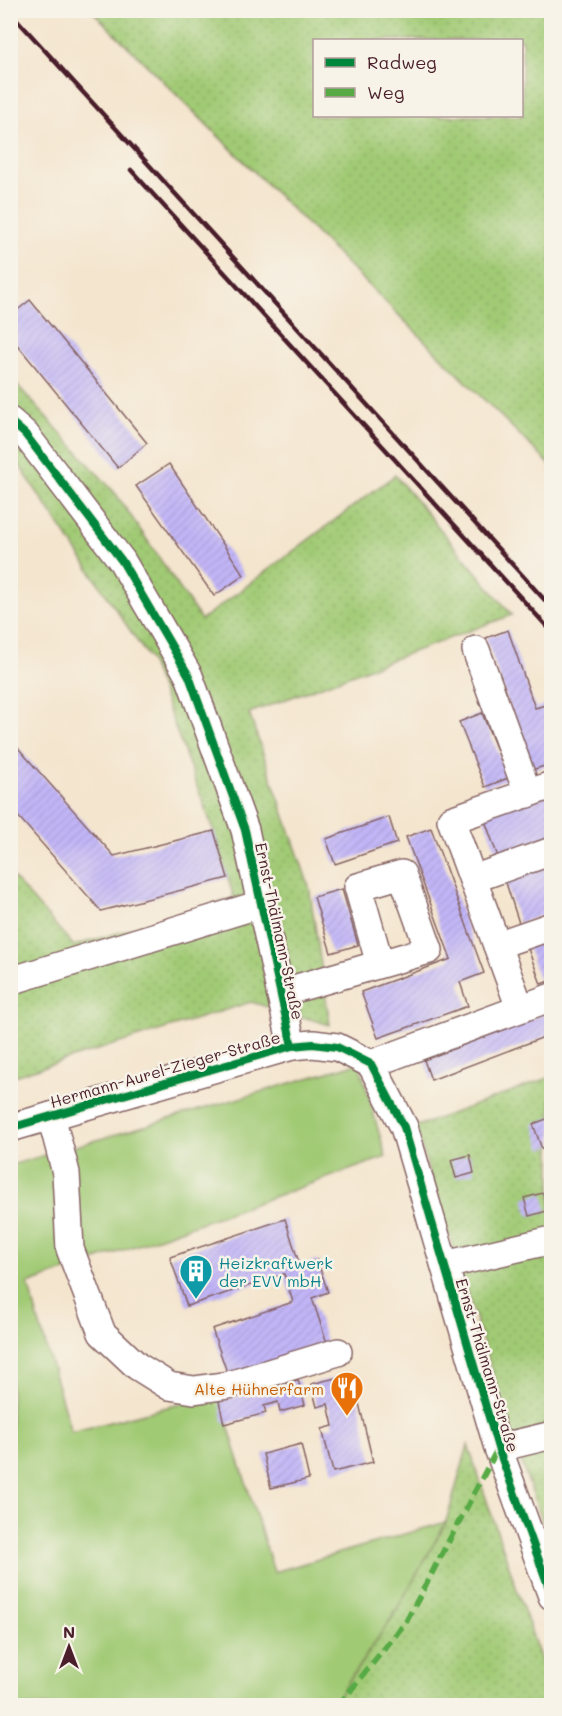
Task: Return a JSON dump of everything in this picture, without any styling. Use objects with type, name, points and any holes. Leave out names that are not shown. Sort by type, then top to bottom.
[{"type":"street","name":"Ernst-Thälmann-Straße","points":[[15,433],[122,561],[189,676],[245,830],[291,1046],[313,1044],[337,1047],[372,1064],[404,1127],[498,1449],[552,1596]]},
{"type":"street","points":[[476,650],[540,789],[452,820],[520,1008]]},
{"type":"street","points":[[473,879],[552,851]]},
{"type":"street","points":[[10,981],[261,904]]},
{"type":"street","points":[[497,945],[552,926]]},
{"type":"street","points":[[280,993],[380,964]]},
{"type":"street","points":[[372,1064],[552,997]]},
{"type":"street","name":"Hermann-Aurel-Zieger-Straße","points":[[10,1128],[291,1046]]},
{"type":"street","points":[[51,1116],[66,1173],[70,1249],[102,1333],[137,1366],[169,1386],[194,1390],[229,1385],[338,1352]]},
{"type":"street","points":[[445,1265],[552,1240]]},
{"type":"street","points":[[498,1449],[552,1435]]},
{"type":"green space","points":[[92,11],[551,11],[551,466]]},
{"type":"green space","points":[[11,378],[116,494],[201,620],[395,475],[512,615],[249,713],[309,886],[330,1025],[251,1002],[11,1077],[10,874],[74,946],[234,898],[213,829],[150,660],[19,465],[11,457]]},
{"type":"green space","points":[[359,1063],[386,1157],[28,1284],[71,1432],[218,1394],[274,1572],[446,1522],[393,1616],[337,1698],[313,1706],[11,1706],[11,1165]]},
{"type":"green space","points":[[551,1077],[551,1546],[513,1438],[415,1127]]},
{"type":"green space","points":[[468,1445],[551,1690],[551,1705],[313,1706],[337,1698],[393,1616],[446,1522]]},
{"type":"building","points":[[30,300],[147,443],[118,468],[10,336],[10,316]]},
{"type":"building","points":[[169,464],[244,575],[214,596],[136,486]]},
{"type":"building","points":[[508,630],[535,708],[552,703],[552,764],[531,770],[486,638]]},
{"type":"building","points":[[482,713],[508,778],[485,787],[459,722]]},
{"type":"building","points":[[10,739],[114,856],[214,831],[228,878],[101,911],[10,807]]},
{"type":"building","points":[[552,790],[552,838],[498,857],[483,815]]},
{"type":"building","points":[[389,817],[397,843],[335,864],[326,839]]},
{"type":"building","points":[[431,828],[484,973],[460,982],[468,1006],[378,1038],[361,992],[451,959],[406,837]]},
{"type":"building","points":[[552,864],[552,912],[519,923],[505,880]]},
{"type":"building","points":[[342,889],[358,945],[331,953],[314,897]]},
{"type":"building","points":[[552,937],[552,980],[541,984],[527,946]]},
{"type":"building","points":[[552,1011],[552,1034],[431,1080],[424,1060]]},
{"type":"building","points":[[552,1117],[552,1145],[542,1149],[533,1124]]},
{"type":"building","points":[[470,1155],[474,1173],[456,1178],[451,1160]]},
{"type":"building","points":[[543,1193],[547,1211],[529,1216],[524,1198]]},
{"type":"building","name":"Heizkraftwerk der EVV mbH","points":[[285,1219],[300,1266],[317,1260],[328,1292],[312,1298],[328,1346],[229,1378],[212,1329],[293,1302],[284,1274],[187,1306],[170,1257]]},
{"type":"building","name":"Alte Hühnerfarm","points":[[352,1374],[373,1462],[333,1472],[322,1429],[333,1426],[328,1404],[317,1407],[311,1384]]},
{"type":"building","points":[[298,1380],[305,1405],[280,1412],[278,1402],[264,1406],[266,1413],[224,1424],[219,1401]]},
{"type":"building","points":[[301,1444],[309,1479],[271,1488],[263,1454]]},
{"type":"railway","points":[[10,12],[552,608]]},
{"type":"railway","points":[[131,170],[552,632]]},
{"type":"marked path","points":[[338,1706],[406,1622],[498,1448]]},
{"type":"cycle path","points":[[10,421],[25,434],[122,561],[189,676],[245,830],[292,1046]]},
{"type":"cycle path","points":[[10,1128],[292,1046],[313,1044],[337,1047],[371,1064],[404,1127],[498,1448],[552,1596]]},
{"type":"place","name":"Heizkraftwerk der EVV mbH","points":[[196,1300]]},
{"type":"place","name":"Alte Hühnerfarm","points":[[347,1417]]}]
